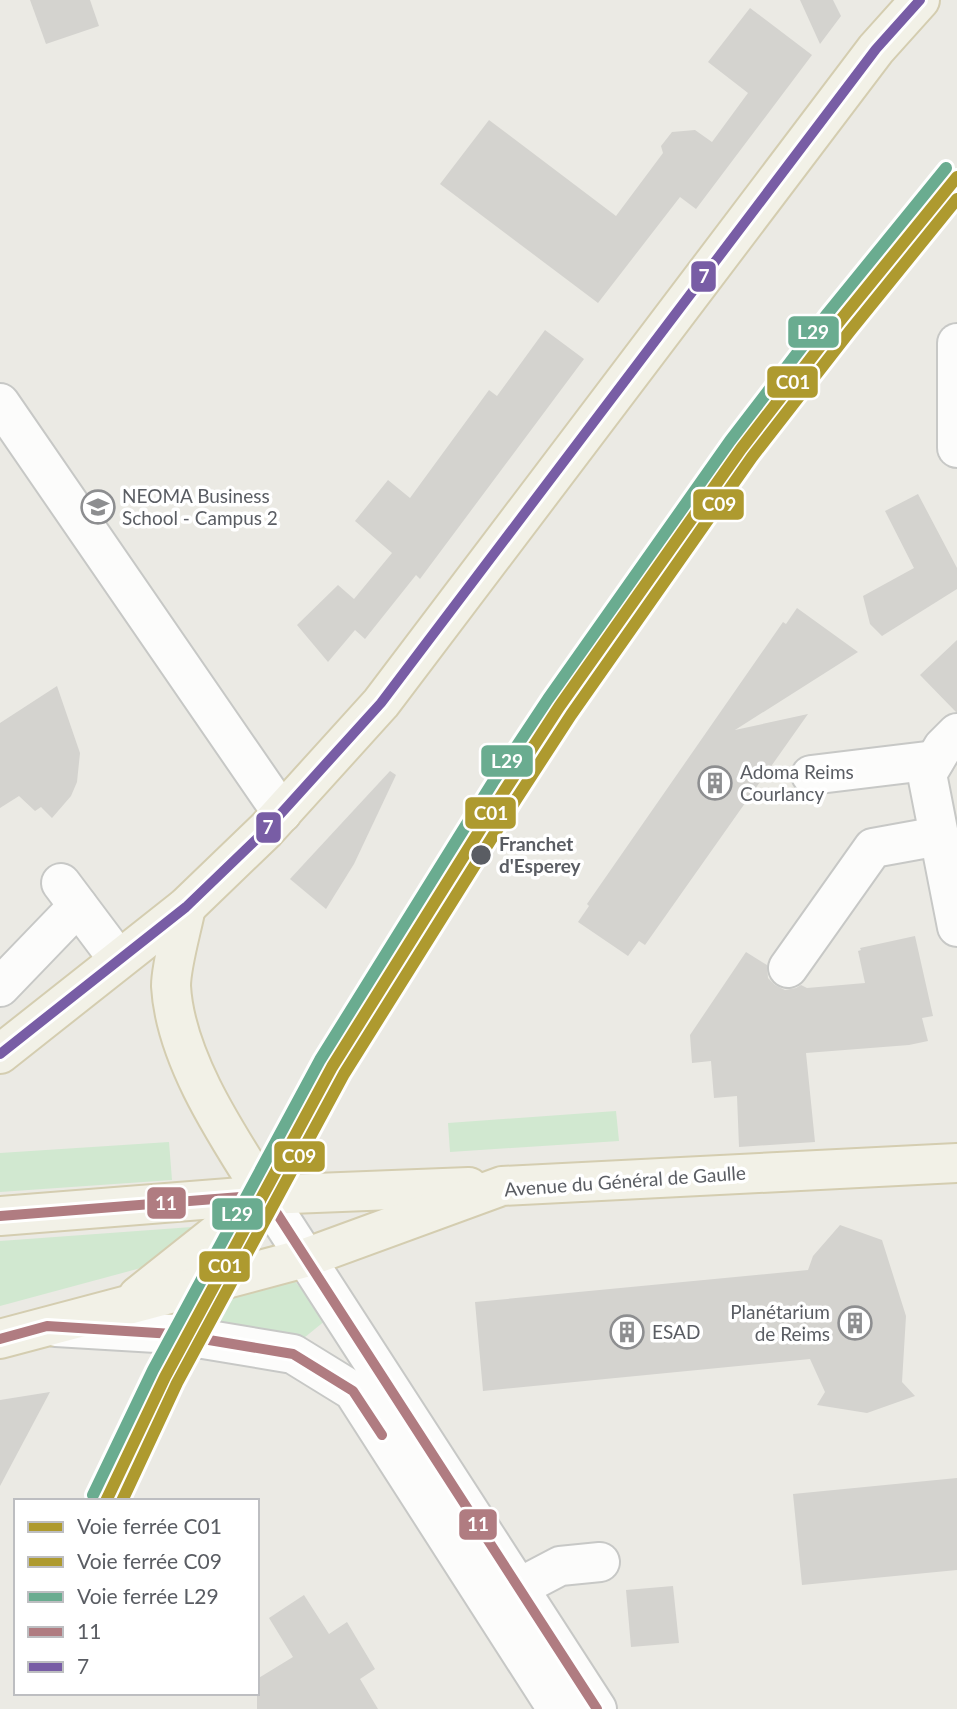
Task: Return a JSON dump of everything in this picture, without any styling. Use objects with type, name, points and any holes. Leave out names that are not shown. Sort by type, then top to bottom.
[{"type":"main road","points":[[0,1054],[186,907],[282,813],[381,703],[876,49],[920,0]]},
{"type":"main road","points":[[186,907],[171,984],[178,1031],[219,1124],[265,1195]]},
{"type":"main road","name":"Avenue du Général de Gaulle","points":[[0,1339],[305,1258],[502,1186],[957,1163]]},
{"type":"main road","points":[[0,1216],[265,1195],[502,1186]]},
{"type":"main road","points":[[127,1305],[265,1195]]},
{"type":"street","points":[[957,343],[957,448]]},
{"type":"street","points":[[0,403],[282,813]]},
{"type":"street","points":[[811,775],[946,746]]},
{"type":"street","points":[[946,746],[927,774],[957,928]]},
{"type":"street","points":[[788,968],[873,848],[939,836]]},
{"type":"street","points":[[0,987],[69,895],[118,959]]},
{"type":"street","points":[[265,1195],[597,1709]]},
{"type":"street","points":[[47,1326],[173,1334],[293,1354],[353,1391],[557,1709]]},
{"type":"street","points":[[520,1587],[559,1566],[600,1562]]},
{"type":"green space","points":[[616,1111],[619,1141],[450,1152],[448,1123]]},
{"type":"green space","points":[[169,1142],[172,1180],[0,1192],[0,1153]]},
{"type":"green space","points":[[195,1228],[152,1265],[0,1306],[0,1241]]},
{"type":"green space","points":[[294,1280],[326,1320],[299,1342],[175,1316],[176,1311]]},
{"type":"building","points":[[30,0],[90,0],[99,26],[46,44]]},
{"type":"building","points":[[800,0],[833,0],[841,16],[820,44]]},
{"type":"building","points":[[750,8],[812,55],[696,209],[680,197],[598,303],[440,184],[489,120],[616,216],[663,153],[661,146],[672,132],[695,130],[712,142],[748,93],[708,62]]},
{"type":"building","points":[[545,330],[584,359],[420,579],[416,575],[365,639],[355,630],[328,662],[297,625],[338,585],[354,599],[392,553],[355,521],[388,480],[410,498],[489,390],[497,396]]},
{"type":"building","points":[[918,494],[957,568],[957,589],[882,636],[870,624],[863,596],[914,568],[885,511]]},
{"type":"building","name":"Adoma Reims Courlancy","points":[[797,608],[858,652],[735,730],[808,714],[645,945],[639,941],[628,956],[578,922],[589,906],[587,904],[783,622],[786,624]]},
{"type":"building","points":[[957,640],[957,712],[956,712],[920,675]]},
{"type":"building","points":[[57,686],[80,753],[77,782],[71,796],[52,818],[41,807],[35,811],[19,796],[0,808],[0,723]]},
{"type":"building","points":[[390,771],[396,775],[354,864],[326,909],[290,879]]},
{"type":"building","points":[[915,936],[933,1016],[922,1018],[928,1041],[909,1045],[806,1053],[815,1142],[739,1147],[737,1096],[714,1098],[711,1061],[692,1063],[690,1035],[746,952],[767,965],[768,978],[785,990],[801,985],[807,988],[865,983],[858,951],[860,948]]},
{"type":"building","points":[[840,1225],[882,1240],[906,1316],[902,1382],[915,1396],[867,1413],[817,1405],[825,1392],[810,1359],[483,1391],[475,1302],[808,1270],[813,1256]]},
{"type":"building","points":[[50,1392],[0,1486],[0,1400]]},
{"type":"building","points":[[957,1478],[957,1570],[802,1585],[793,1494]]},
{"type":"building","points":[[673,1586],[679,1643],[631,1647],[626,1590]]},
{"type":"building","points":[[304,1595],[329,1634],[347,1622],[375,1669],[360,1679],[378,1709],[257,1709],[259,1678],[293,1657],[269,1618]]},
{"type":"rail line","name":"L29","points":[[93,1495],[153,1370],[320,1060],[493,782],[548,699],[730,441],[828,313],[946,168]]},
{"type":"rail line","name":"C01","points":[[107,1499],[165,1377],[332,1067],[505,790],[559,707],[741,449],[839,322],[957,177]]},
{"type":"rail line","name":"C09","points":[[123,1499],[177,1383],[344,1074],[517,798],[571,715],[752,457],[957,199]]},
{"type":"transit line","name":"7","points":[[0,1054],[186,907],[266,830],[381,703],[876,49],[920,0]]},
{"type":"transit line","name":"11","points":[[0,1216],[265,1195],[597,1709]]},
{"type":"transit line","name":"11","points":[[0,1339],[47,1326],[173,1334],[293,1354],[353,1391],[382,1435]]},
{"type":"place","name":"NEOMA Business School - Campus 2","points":[[98,507]]},
{"type":"place","name":"Adoma Reims Courlancy","points":[[715,783]]},
{"type":"place","name":"Franchet d'Esperey","points":[[481,855]]},
{"type":"place","name":"Planétarium de Reims","points":[[855,1323]]},
{"type":"place","name":"ESAD","points":[[627,1332]]}]
